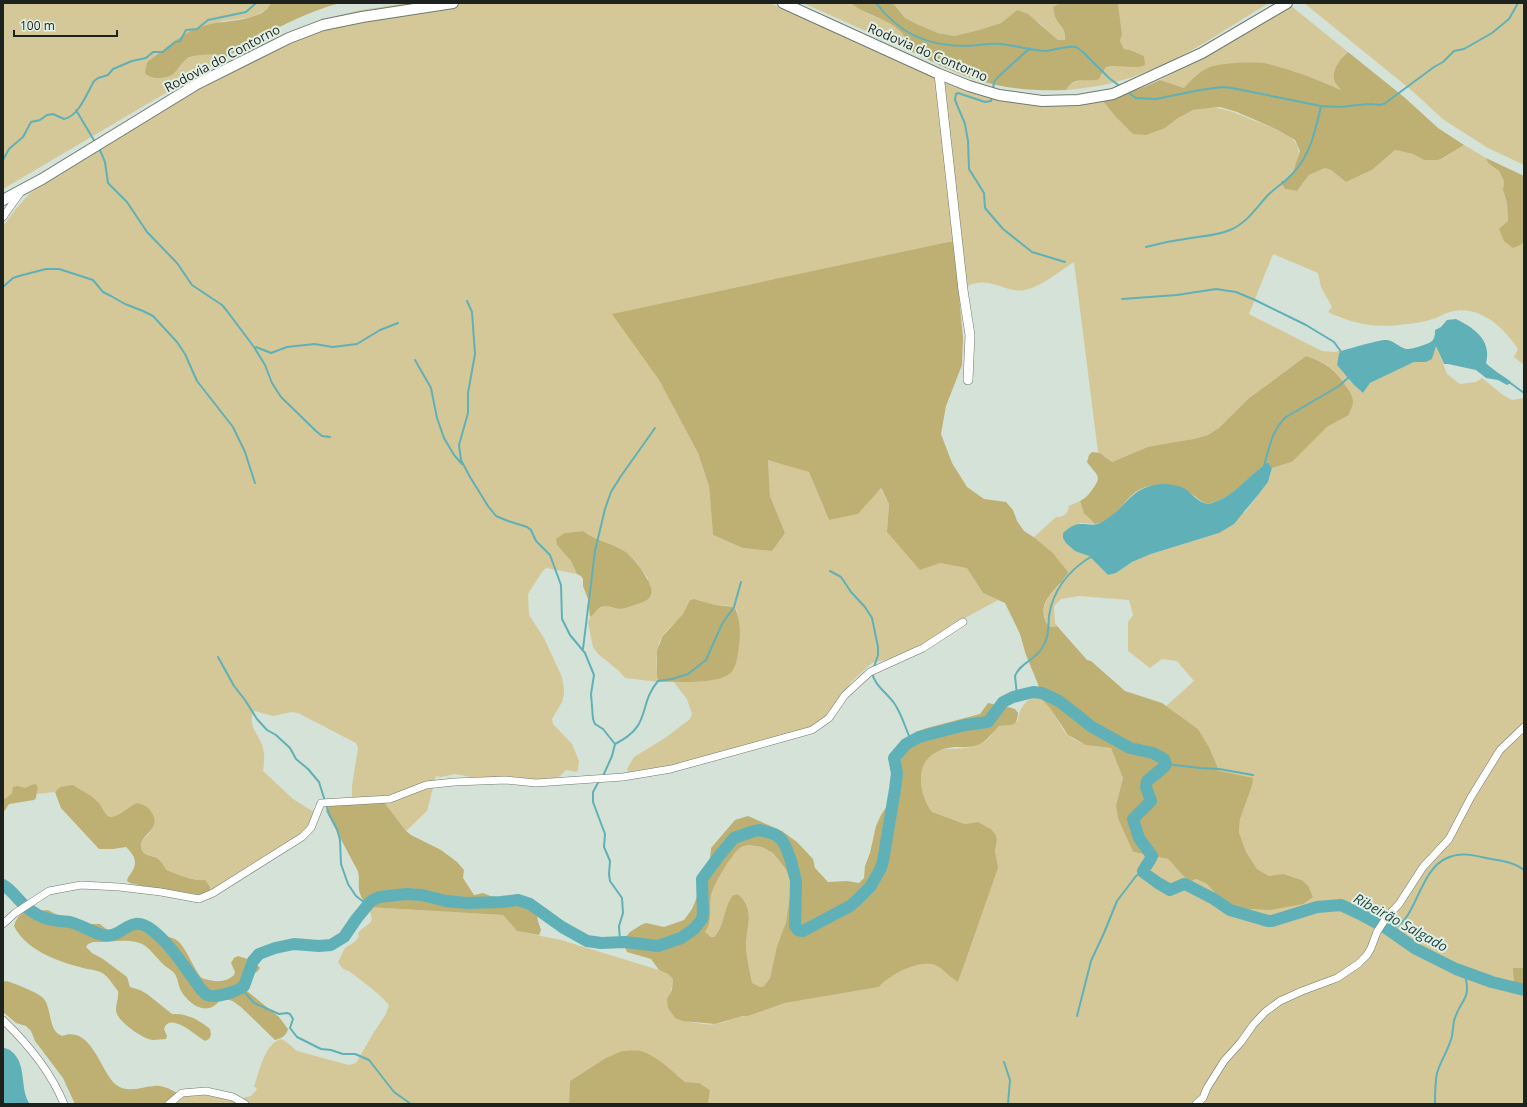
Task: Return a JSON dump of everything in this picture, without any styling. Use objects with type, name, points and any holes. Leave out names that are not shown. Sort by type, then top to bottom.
[{"type":"main road","name":"Rodovia do Contorno","points":[[3,200],[42,179],[197,84],[289,38],[324,26],[362,17],[453,3]]},
{"type":"main road","name":"Rodovia do Contorno","points":[[783,3],[939,74],[969,86],[999,95],[1042,100],[1078,100],[1113,94],[1202,53],[1287,3]]},
{"type":"street","points":[[939,74],[963,290],[970,335],[968,380]]},
{"type":"street","points":[[3,217],[21,190]]},
{"type":"street","points":[[3,924],[15,913],[49,891],[81,885],[161,892],[199,899],[226,885],[302,837],[311,828],[321,803],[390,799],[426,785],[454,782],[506,780],[536,783],[622,777],[671,769],[812,730],[829,718],[845,695],[870,672],[923,648],[964,622]]},
{"type":"street","points":[[1196,1104],[1202,1101],[1207,1088],[1224,1061],[1260,1017],[1280,1001],[1337,978],[1358,964],[1371,948],[1377,932],[1386,918],[1399,904],[1428,862],[1449,839],[1471,797],[1500,750],[1524,727]]},
{"type":"street","points":[[3,1020],[44,1067],[56,1085],[64,1104]]},
{"type":"street","points":[[169,1104],[182,1093],[206,1091],[233,1097],[245,1104]]},
{"type":"shaded area","points":[[3,3],[271,3],[269,8],[253,17],[223,21],[170,45],[147,62],[162,77],[170,75],[181,63],[199,55],[218,54],[227,57],[3,189]]},
{"type":"shaded area","points":[[271,3],[340,3],[296,19],[268,33],[227,57],[202,55],[191,57],[184,61],[173,74],[162,78],[150,77],[145,73],[147,62],[183,35],[199,27],[252,17],[267,9]]},
{"type":"shaded area","points":[[407,3],[770,3],[953,86],[989,97],[1046,106],[1079,105],[1102,100],[1114,115],[1165,128],[1182,115],[1194,110],[1203,108],[1219,108],[1234,112],[1287,134],[1297,144],[1299,151],[1296,166],[1283,181],[1285,189],[1297,191],[1309,175],[1325,168],[1331,170],[1346,182],[1372,170],[1395,150],[1413,154],[1424,160],[1438,160],[1444,158],[1464,145],[1486,158],[1488,163],[1499,171],[1504,181],[1503,190],[1507,203],[1508,221],[1500,229],[1520,245],[1524,242],[1524,365],[1514,357],[1518,349],[1505,333],[1489,319],[1471,311],[1461,310],[1450,312],[1422,322],[1389,326],[1362,324],[1328,312],[1332,307],[1321,287],[1318,273],[1273,254],[1249,314],[1322,351],[1334,352],[1344,350],[1339,353],[1337,365],[1363,393],[1370,383],[1414,362],[1426,362],[1436,345],[1447,374],[1460,384],[1476,382],[1482,378],[1503,395],[1512,400],[1524,398],[1524,968],[1514,968],[1514,984],[1524,988],[1524,1104],[708,1104],[710,1090],[699,1083],[685,1082],[664,1065],[641,1051],[606,1059],[570,1081],[569,1104],[168,1104],[180,1095],[193,1093],[242,1098],[251,1096],[257,1089],[254,1086],[263,1059],[270,1046],[281,1039],[297,1051],[349,1065],[356,1063],[386,1014],[389,1005],[370,987],[349,971],[342,968],[338,962],[345,948],[359,937],[358,933],[361,929],[370,923],[372,917],[367,907],[503,915],[517,931],[561,940],[668,974],[673,979],[668,1002],[675,1018],[701,1024],[720,1023],[748,1016],[785,1003],[879,987],[897,973],[921,964],[935,965],[958,982],[997,868],[995,851],[997,840],[996,835],[991,829],[978,822],[965,824],[932,812],[924,798],[921,771],[928,757],[935,752],[945,749],[965,748],[977,745],[988,739],[998,727],[1018,721],[1023,706],[1035,696],[1051,708],[1061,726],[1069,736],[1084,744],[1111,748],[1123,778],[1116,805],[1133,852],[1168,859],[1189,882],[1196,879],[1207,884],[1222,901],[1241,910],[1303,904],[1302,880],[1283,874],[1269,876],[1257,869],[1246,852],[1239,832],[1240,819],[1252,786],[1218,771],[1209,747],[1198,729],[1166,706],[1194,681],[1177,661],[1162,659],[1150,668],[1128,651],[1128,622],[1133,615],[1129,600],[1079,596],[1061,599],[1054,606],[1055,623],[1057,626],[1048,626],[1045,618],[1045,604],[1048,598],[1066,577],[1061,564],[1054,554],[1033,538],[1056,517],[1065,514],[1068,511],[1069,506],[1080,501],[1089,518],[1095,524],[1079,523],[1089,556],[1108,575],[1116,573],[1132,562],[1151,554],[1219,533],[1246,511],[1268,482],[1272,468],[1292,462],[1327,427],[1349,415],[1353,401],[1345,384],[1341,378],[1326,364],[1306,356],[1248,399],[1219,429],[1208,435],[1134,453],[1112,462],[1098,452],[1074,262],[1044,282],[1025,290],[1011,290],[991,283],[976,283],[967,286],[958,242],[948,242],[613,314],[659,380],[698,453],[709,486],[713,535],[743,548],[772,551],[785,533],[770,496],[768,459],[809,472],[829,520],[858,514],[880,488],[889,504],[887,532],[940,563],[967,567],[983,593],[998,600],[965,618],[949,633],[895,658],[872,663],[851,682],[826,717],[802,735],[752,749],[634,774],[628,772],[627,769],[634,757],[665,738],[690,719],[692,714],[687,699],[673,681],[715,680],[740,641],[737,611],[731,606],[690,600],[683,614],[663,635],[659,643],[657,671],[659,682],[625,678],[618,670],[598,654],[593,647],[588,623],[590,617],[600,608],[605,606],[620,609],[645,601],[648,578],[631,556],[623,550],[583,531],[565,533],[557,545],[571,561],[577,574],[546,568],[528,594],[529,615],[544,638],[562,677],[564,694],[562,702],[552,719],[553,724],[572,744],[579,761],[578,770],[576,772],[566,770],[560,776],[550,780],[487,780],[455,774],[441,777],[436,776],[427,811],[406,831],[381,798],[352,800],[352,786],[358,748],[356,743],[298,713],[291,712],[273,716],[255,711],[253,712],[252,723],[263,748],[263,771],[293,799],[317,814],[309,829],[209,896],[200,881],[169,871],[160,860],[142,851],[141,844],[143,839],[152,830],[154,821],[137,803],[117,815],[110,817],[101,809],[98,802],[78,788],[60,787],[55,792],[37,794],[25,788],[13,792],[5,800],[3,799],[3,226],[30,193],[264,48],[318,22],[332,17],[361,10]]},
{"type":"shaded area","points":[[803,3],[851,3],[868,14],[886,21],[898,28],[905,37],[904,48]]},
{"type":"shaded area","points":[[851,3],[893,3],[905,18],[938,33],[954,36],[1001,23],[1017,10],[1028,14],[1058,40],[1065,40],[1064,30],[1055,17],[1053,7],[1060,3],[1118,3],[1122,35],[1120,41],[1124,49],[1144,56],[1145,65],[1136,67],[1106,67],[1099,79],[1077,81],[1069,85],[1066,90],[1031,90],[997,85],[956,73],[904,48],[905,37],[901,32],[888,23],[859,9]]},
{"type":"shaded area","points":[[893,3],[1060,3],[1053,7],[1055,17],[1064,30],[1065,41],[1058,40],[1038,22],[1017,10],[1001,23],[954,36],[938,33],[905,18]]},
{"type":"shaded area","points":[[1118,3],[1269,3],[1172,61],[1129,78],[1111,83],[1066,90],[1069,85],[1073,83],[1085,79],[1090,80],[1101,76],[1106,67],[1141,66],[1144,56],[1124,49],[1120,41],[1122,35]]},
{"type":"shaded area","points":[[1304,3],[1524,3],[1524,165],[1488,148],[1444,120],[1410,89]]},
{"type":"shaded area","points":[[1290,5],[1348,52],[1343,56],[1342,90],[1322,82],[1192,80],[1184,88],[1160,80],[1198,60]]},
{"type":"shaded area","points":[[1348,52],[1404,97],[1438,128],[1464,145],[1438,160],[1424,160],[1413,154],[1395,150],[1372,170],[1346,182],[1331,170],[1325,168],[1309,175],[1297,191],[1285,189],[1281,181],[1284,181],[1293,172],[1300,151],[1295,140],[1278,130],[1237,112],[1220,107],[1193,110],[1178,118],[1165,128],[1146,135],[1133,134],[1114,115],[1102,100],[1144,87],[1160,80],[1184,88],[1199,73],[1210,67],[1222,64],[1239,63],[1263,63],[1277,66],[1341,90],[1334,80],[1334,71]]},
{"type":"shaded area","points":[[1486,158],[1524,176],[1524,242],[1513,248],[1504,241],[1499,229],[1508,221],[1507,203],[1503,190],[1504,181],[1499,171],[1488,163]]},
{"type":"shaded area","points":[[948,242],[958,242],[964,290],[959,295],[963,338],[962,365],[946,406],[941,434],[952,463],[967,487],[984,499],[1006,502],[1013,510],[1017,521],[1024,531],[1053,553],[1068,572],[1045,602],[1044,617],[1048,626],[1057,626],[1087,660],[1091,661],[1125,691],[1162,703],[1198,729],[1209,747],[1219,771],[1253,778],[1252,786],[1240,819],[1239,832],[1246,852],[1257,869],[1269,876],[1283,874],[1302,880],[1308,886],[1313,897],[1303,904],[1270,910],[1241,910],[1222,901],[1207,884],[1196,879],[1189,882],[1168,859],[1133,852],[1118,818],[1116,805],[1123,778],[1111,748],[1086,745],[1068,735],[1050,708],[1041,698],[1038,684],[1026,655],[1020,634],[1005,603],[983,593],[967,568],[940,563],[920,570],[887,532],[889,504],[881,488],[858,514],[829,520],[809,472],[768,460],[770,496],[785,533],[772,551],[743,548],[713,535],[709,486],[698,453],[659,380],[612,314]]},
{"type":"shaded area","points":[[1306,356],[1324,364],[1339,376],[1350,393],[1353,404],[1349,415],[1327,427],[1292,462],[1272,468],[1268,462],[1235,491],[1220,500],[1211,503],[1203,502],[1191,493],[1177,488],[1157,485],[1145,487],[1137,491],[1114,514],[1102,522],[1095,524],[1084,513],[1080,501],[1092,490],[1098,478],[1087,462],[1089,455],[1092,452],[1100,453],[1112,462],[1148,447],[1208,435],[1219,428],[1248,399]]},
{"type":"shaded area","points":[[583,531],[631,556],[641,569],[651,587],[651,595],[648,599],[621,609],[603,606],[590,617],[588,599],[583,586],[583,579],[577,574],[571,561],[557,545],[556,539],[565,533]]},
{"type":"shaded area","points":[[694,599],[715,605],[734,607],[739,620],[740,642],[733,670],[728,675],[710,681],[659,682],[657,676],[657,650],[662,637],[683,614],[690,600]]},
{"type":"shaded area","points":[[988,703],[1015,709],[1018,713],[1015,723],[999,726],[987,739],[978,745],[947,748],[930,756],[923,766],[921,773],[921,784],[925,801],[932,812],[965,824],[978,822],[991,829],[996,835],[997,840],[995,851],[998,868],[958,982],[935,965],[921,964],[897,973],[879,987],[785,1003],[748,1016],[715,1024],[683,1021],[675,1018],[668,1008],[667,999],[672,990],[673,979],[668,974],[659,970],[651,959],[627,952],[624,945],[624,939],[630,932],[646,923],[664,927],[684,920],[695,902],[710,858],[711,848],[735,820],[748,816],[782,831],[797,842],[813,859],[815,868],[828,882],[847,881],[859,883],[864,878],[865,866],[870,853],[876,826],[881,815],[893,797],[901,758],[915,737],[916,732],[980,714]],"holes":[[[748,845],[762,847],[773,853],[785,868],[792,882],[786,922],[777,946],[770,978],[764,986],[760,987],[752,983],[746,949],[749,913],[744,900],[738,894],[733,895],[730,900],[718,933],[714,937],[711,937],[705,932],[710,919],[710,901],[712,891],[727,863],[742,847]]]},
{"type":"shaded area","points":[[36,784],[38,789],[34,800],[9,804],[3,813],[3,798],[5,799],[12,793],[13,787],[17,786],[25,788]]},
{"type":"shaded area","points":[[73,785],[95,799],[110,817],[117,815],[137,803],[147,807],[152,813],[154,824],[141,843],[143,852],[159,859],[170,872],[192,879],[205,880],[210,887],[209,896],[143,886],[127,881],[135,863],[134,857],[129,850],[126,847],[99,849],[61,808],[55,792],[60,787]]},
{"type":"shaded area","points":[[381,798],[406,831],[441,850],[457,862],[464,870],[463,878],[474,895],[483,893],[508,903],[525,899],[529,901],[535,908],[537,914],[541,930],[539,935],[517,931],[503,915],[367,907],[359,891],[358,870],[326,811],[334,799]]},
{"type":"shaded area","points":[[748,845],[762,847],[773,853],[785,868],[792,882],[786,922],[777,946],[770,978],[764,986],[759,987],[752,983],[746,953],[749,913],[744,900],[738,894],[733,895],[730,900],[718,933],[714,937],[711,937],[705,932],[709,923],[712,891],[732,856],[741,847]]},
{"type":"shaded area","points":[[32,905],[37,911],[48,910],[74,924],[100,924],[110,932],[118,931],[133,922],[141,920],[153,933],[172,938],[179,942],[197,972],[202,978],[205,979],[220,981],[232,977],[235,972],[231,963],[234,958],[238,956],[254,961],[260,968],[257,972],[244,978],[242,987],[279,1017],[288,1029],[283,1036],[275,1040],[241,1007],[229,1000],[220,1000],[209,1008],[198,1007],[183,995],[175,974],[144,945],[132,941],[93,942],[88,944],[86,947],[92,953],[103,959],[127,977],[130,987],[147,994],[172,1014],[188,1016],[197,1020],[210,1029],[211,1035],[209,1039],[205,1041],[183,1026],[172,1023],[167,1024],[164,1029],[167,1036],[166,1039],[149,1039],[131,1029],[120,1019],[116,1010],[118,991],[104,974],[61,961],[42,953],[19,934],[14,926],[15,922],[21,914]]},
{"type":"shaded area","points":[[1513,968],[1524,968],[1524,988],[1514,984]]},
{"type":"shaded area","points":[[6,981],[41,996],[46,1003],[52,1024],[57,1033],[62,1036],[72,1034],[80,1037],[88,1043],[115,1084],[124,1089],[161,1086],[180,1095],[168,1104],[75,1104],[63,1078],[35,1041],[31,1031],[26,1026],[16,1023],[3,1012],[3,982]]},
{"type":"shaded area","points":[[622,1051],[641,1051],[647,1053],[664,1064],[685,1082],[699,1083],[710,1090],[708,1104],[569,1104],[570,1081],[606,1058]]},
{"type":"water","points":[[1456,319],[1469,326],[1480,336],[1484,341],[1486,348],[1486,363],[1511,383],[1507,385],[1498,380],[1486,378],[1476,370],[1444,364],[1436,346],[1432,359],[1426,362],[1414,362],[1370,383],[1363,393],[1337,365],[1339,353],[1344,350],[1373,342],[1387,340],[1406,349],[1424,345],[1433,340],[1435,330],[1441,327],[1447,320]]},
{"type":"water","points":[[1268,462],[1272,468],[1268,482],[1234,524],[1219,533],[1151,554],[1132,562],[1116,573],[1108,575],[1089,556],[1075,551],[1063,538],[1063,533],[1075,525],[1093,525],[1102,522],[1117,511],[1135,493],[1151,486],[1164,484],[1179,486],[1203,503],[1212,503],[1220,500],[1235,490]]},
{"type":"water","points":[[3,1047],[11,1051],[20,1063],[25,1092],[30,1104],[3,1104]]},
{"type":"waterway","points":[[3,160],[9,149],[23,137],[31,122],[53,114],[64,119],[74,113],[82,103],[94,81],[98,78],[108,75],[113,69],[132,61],[146,58],[153,52],[163,52],[175,42],[180,41],[186,30],[197,29],[208,20],[246,12],[256,3]]},
{"type":"waterway","points":[[876,3],[885,14],[905,30],[927,41],[939,44],[966,46],[1000,44],[1046,51],[1065,47],[1076,47],[1109,78],[1121,87]]},
{"type":"waterway","points":[[1126,91],[1136,98],[1156,99],[1222,87],[1321,106],[1341,107],[1371,104],[1380,105],[1384,104],[1443,62],[1454,51],[1464,49],[1492,33],[1509,19],[1518,3]]},
{"type":"waterway","points":[[993,89],[994,82],[998,77],[1030,48]]},
{"type":"waterway","points":[[992,96],[991,101],[985,102],[958,93],[956,94],[955,100],[965,124],[968,141],[969,169],[984,193],[985,208],[1003,229],[1032,252],[1065,262]]},
{"type":"waterway","points":[[1146,247],[1221,233],[1236,227],[1251,215],[1268,195],[1288,178],[1303,160],[1311,144],[1321,106]]},
{"type":"waterway","points":[[76,110],[95,142]]},
{"type":"waterway","points":[[99,148],[105,162],[108,183],[127,202],[147,232],[177,263],[192,285],[222,305],[227,311],[254,347],[265,365],[272,383],[281,397],[322,436],[330,437]]},
{"type":"waterway","points":[[3,287],[13,278],[19,276],[46,269],[59,269],[93,280],[103,292],[125,304],[153,316],[177,342],[185,354],[197,381],[233,427],[245,452],[255,483]]},
{"type":"waterway","points":[[1122,299],[1177,295],[1216,289],[1236,292],[1306,325],[1334,342],[1342,353]]},
{"type":"waterway","points":[[467,301],[472,312],[475,354],[468,393],[468,413],[459,445],[461,460],[488,506],[496,516],[527,527],[531,530],[536,541],[550,555],[561,585],[562,619],[570,635],[585,653],[594,675],[591,694],[593,719],[595,724],[603,729],[615,744],[612,756],[603,776]]},
{"type":"waterway","points":[[256,347],[271,353],[287,347],[314,344],[333,347],[357,344],[380,330],[398,323]]},
{"type":"waterway","points":[[415,360],[431,388],[437,418],[444,438],[454,455],[462,464]]},
{"type":"waterway","points":[[1264,466],[1274,433],[1281,422],[1286,417],[1339,386],[1350,376]]},
{"type":"waterway","points":[[1509,382],[1524,393]]},
{"type":"waterway","points":[[583,649],[595,551],[605,509],[611,492],[655,428]]},
{"type":"waterway","points":[[1017,695],[1015,676],[1020,668],[1036,656],[1046,640],[1051,606],[1058,589],[1076,567],[1092,556]]},
{"type":"waterway","points":[[830,571],[841,577],[872,618],[878,647],[878,655],[874,667]]},
{"type":"waterway","points":[[615,744],[635,730],[643,715],[652,690],[658,681],[672,679],[688,674],[706,660],[722,624],[734,607],[741,582]]},
{"type":"waterway","points":[[218,657],[234,686],[257,719],[267,730],[276,735],[290,748],[296,759],[308,769],[319,782],[329,814],[337,829],[340,840],[341,864],[348,884],[356,896],[368,904]]},
{"type":"waterway","points":[[872,673],[878,686],[897,707],[911,740]]},
{"type":"waterway","name":"Ribeirão Salgado","points":[[3,885],[32,912],[43,918],[74,923],[104,935],[117,933],[132,925],[144,925],[158,935],[169,946],[201,989],[207,995],[211,996],[226,994],[244,986],[253,961],[259,954],[275,948],[294,944],[319,946],[331,945],[344,937],[371,901],[379,897],[406,894],[422,895],[446,901],[467,903],[518,900],[530,904],[562,927],[587,941],[601,943],[625,942],[658,946],[681,938],[694,929],[702,919],[703,913],[702,879],[734,838],[760,830],[774,834],[781,839],[785,845],[796,881],[795,926],[798,930],[803,931],[850,906],[870,887],[880,870],[883,861],[895,789],[897,773],[894,758],[906,744],[919,737],[965,725],[988,722],[1003,702],[1013,697],[1033,692],[1042,693],[1059,701],[1092,727],[1130,748],[1153,753],[1164,759],[1166,764],[1164,767],[1147,781],[1146,787],[1151,801],[1133,819],[1139,838],[1152,856],[1143,872],[1158,883],[1170,890],[1184,884],[1187,885],[1214,899],[1230,910],[1268,921],[1317,907],[1341,905],[1386,928],[1416,949],[1456,969],[1492,982],[1524,990]]},
{"type":"waterway","points":[[1166,764],[1219,769],[1253,775]]},
{"type":"waterway","points":[[599,781],[593,792],[593,802],[605,834],[604,847],[610,861],[610,881],[622,898],[623,913],[619,926],[620,942]]},
{"type":"waterway","points":[[1386,928],[1395,927],[1402,922],[1414,905],[1430,872],[1447,858],[1457,855],[1471,855],[1511,863],[1524,870]]},
{"type":"waterway","points":[[1077,1016],[1091,961],[1117,901],[1136,876],[1143,871]]},
{"type":"waterway","points":[[1435,1104],[1435,1085],[1437,1073],[1451,1041],[1454,1021],[1457,1013],[1465,999],[1467,989],[1464,972]]},
{"type":"waterway","points":[[241,988],[254,1003],[279,1014],[290,1014],[293,1019],[290,1028],[297,1037],[321,1049],[331,1050],[343,1054],[355,1054],[369,1060],[394,1092],[411,1104]]},
{"type":"waterway","points":[[1004,1062],[1010,1080],[1008,1104]]}]
